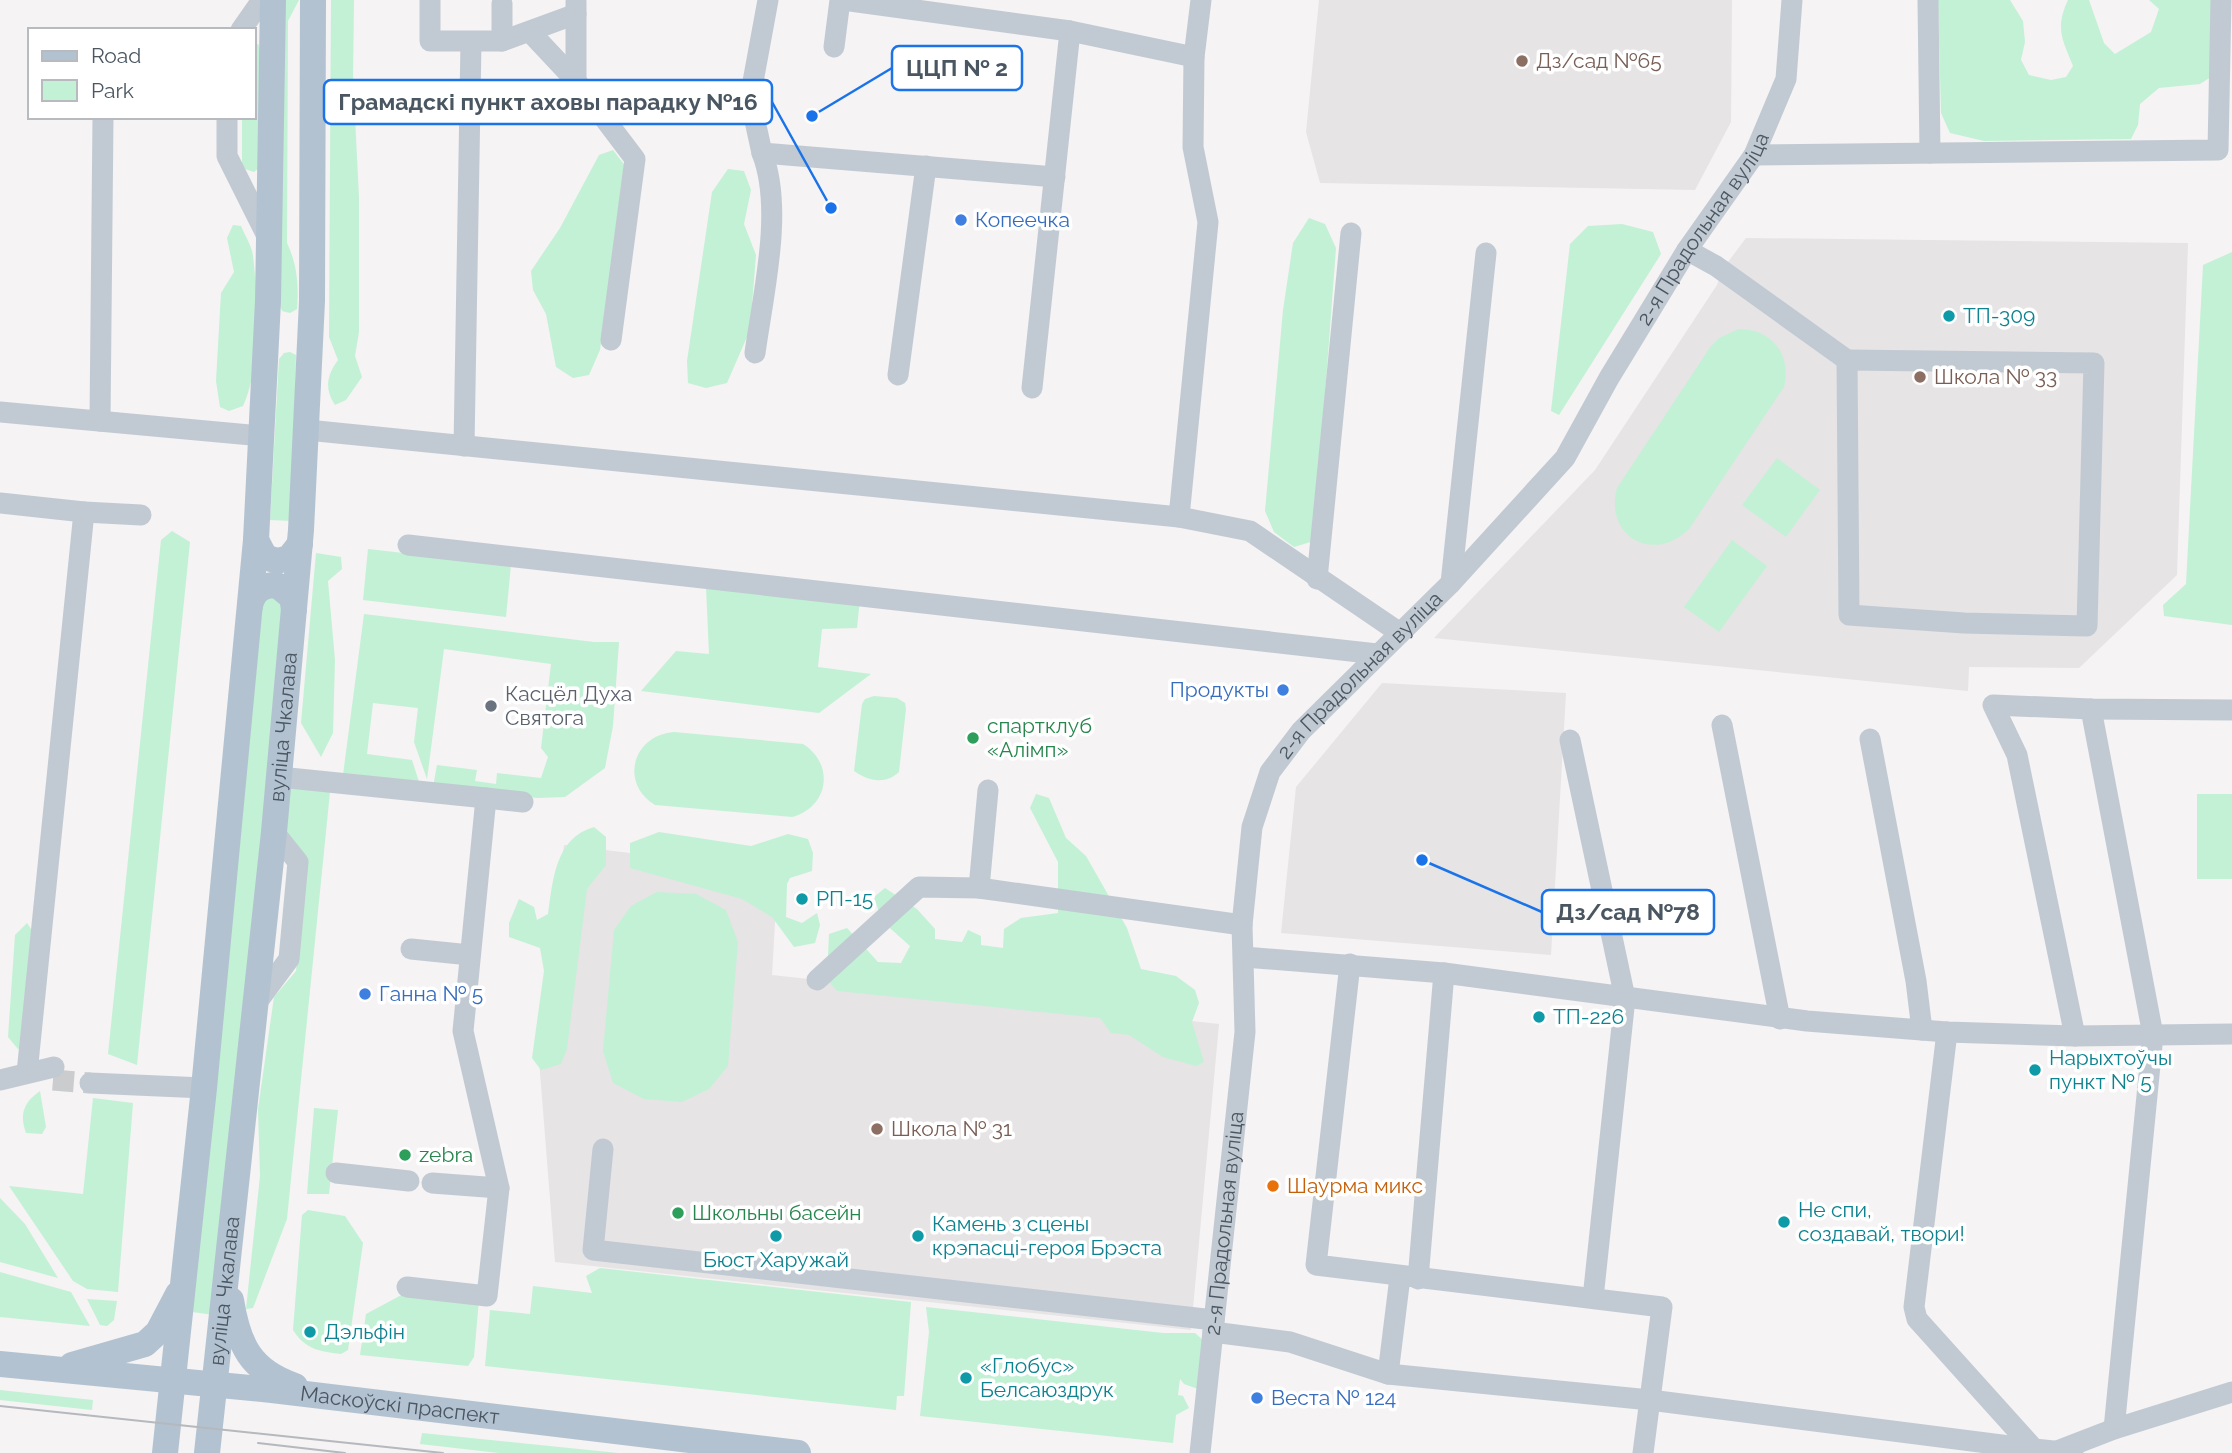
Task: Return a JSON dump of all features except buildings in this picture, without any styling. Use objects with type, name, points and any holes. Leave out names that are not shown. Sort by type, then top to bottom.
[{"type":"main road","name":"вуліца Чкалава","points":[[165,1453],[204,1088],[256,540],[270,242],[273,0]]},
{"type":"main road","name":"вуліца Чкалава","points":[[207,1453],[274,832],[300,544],[312,301],[313,0]]},
{"type":"main road","points":[[268,301],[272,313],[289,322],[302,318],[312,301]]},
{"type":"main road","points":[[265,365],[271,352],[290,345],[303,351],[309,364]]},
{"type":"main road","points":[[256,540],[260,552],[277,561],[294,555],[300,544]]},
{"type":"main road","points":[[250,606],[256,592],[262,587],[277,585],[288,592],[294,609]]},
{"type":"main road","points":[[227,1274],[236,1327],[251,1359],[274,1379],[327,1396]]},
{"type":"main road","points":[[50,1369],[92,1361],[145,1344],[158,1332],[183,1285]]},
{"type":"main road","name":"Маскоўскі праспект","points":[[0,1364],[327,1396],[748,1450],[799,1453]]},
{"type":"street","points":[[242,28],[262,0]]},
{"type":"street","points":[[755,353],[769,251],[771,176],[762,153],[750,98],[768,0]]},
{"type":"street","points":[[834,47],[842,0],[1070,31],[1194,57]]},
{"type":"street","points":[[1179,517],[1208,222],[1194,147],[1194,57],[1201,0]]},
{"type":"street","name":"2-я Прадольная вуліца","points":[[1200,1453],[1245,1032],[1242,925],[1252,827],[1269,772],[1301,731],[1451,583],[1566,458],[1609,378],[1687,250],[1754,155],[1786,79],[1792,0]]},
{"type":"street","points":[[1928,0],[1930,153]]},
{"type":"street","points":[[1754,155],[2218,150],[2221,0]]},
{"type":"street","points":[[430,1],[430,41],[502,41],[530,33],[576,7],[576,81]]},
{"type":"street","points":[[502,4],[502,41]]},
{"type":"street","points":[[1032,388],[1070,31]]},
{"type":"street","points":[[530,33],[576,81],[635,159],[611,340]]},
{"type":"street","points":[[464,446],[471,42]]},
{"type":"street","points":[[100,421],[103,119]]},
{"type":"street","points":[[227,119],[226,156],[270,242]]},
{"type":"street","points":[[762,153],[1055,177]]},
{"type":"street","points":[[898,375],[926,166]]},
{"type":"street","points":[[1317,579],[1351,233]]},
{"type":"street","points":[[1687,250],[1716,265],[1847,360],[2094,363],[2087,626],[1964,623],[1849,615],[1847,360]]},
{"type":"street","points":[[1451,583],[1486,253]]},
{"type":"street","points":[[0,412],[261,436]]},
{"type":"street","points":[[307,430],[1179,517],[1250,531],[1400,633]]},
{"type":"street","points":[[0,503],[141,515]]},
{"type":"street","points":[[27,1073],[85,512]]},
{"type":"street","points":[[408,545],[1377,654]]},
{"type":"street","points":[[2075,1036],[2017,755],[1993,705],[2232,710]]},
{"type":"street","points":[[2091,709],[2153,1035],[2114,1429]]},
{"type":"street","points":[[1722,725],[1780,1019]]},
{"type":"street","points":[[1870,739],[1916,981],[1922,1030]]},
{"type":"street","points":[[1570,740],[1625,998],[1593,1298]]},
{"type":"street","points":[[279,777],[523,802]]},
{"type":"street","points":[[979,888],[988,790]]},
{"type":"street","points":[[407,1287],[487,1296],[499,1188],[463,1031],[486,798]]},
{"type":"street","points":[[817,980],[919,887],[979,888],[1242,925]]},
{"type":"street","points":[[411,949],[470,955]]},
{"type":"street","points":[[1244,957],[1444,973],[1625,998],[1699,1005],[1780,1019],[1947,1032],[2075,1036],[2232,1034]]},
{"type":"street","points":[[1350,964],[1316,1265],[1662,1307],[1643,1453]]},
{"type":"street","points":[[1388,1374],[1409,1278],[1444,973]]},
{"type":"street","points":[[1947,1032],[1914,1307],[1917,1319],[1935,1341],[2049,1452]]},
{"type":"street","points":[[0,1080],[27,1073],[53,1073]]},
{"type":"street","points":[[90,1076],[119,1082],[204,1088]]},
{"type":"street","points":[[603,1149],[593,1250],[1214,1326],[1290,1342],[1388,1374],[1650,1399],[2049,1452],[2232,1392]]},
{"type":"street","points":[[337,1173],[409,1181]]},
{"type":"street","points":[[432,1184],[499,1188]]},
{"type":"shaded area","name":"Дз/сад №65","points":[[1319,0],[1732,0],[1731,122],[1695,190],[1320,183],[1306,132]]},
{"type":"shaded area","name":"Школа № 33","points":[[1746,238],[2188,243],[2177,575],[2079,668],[1969,667],[1968,691],[1434,638],[1595,470],[1717,285],[1722,270]]},
{"type":"shaded area","points":[[1382,683],[1566,693],[1551,955],[1281,933],[1296,787]]},
{"type":"shaded area","name":"Школа № 31","points":[[564,845],[778,871],[772,975],[1219,1024],[1191,1330],[555,1262],[538,1047]]},
{"type":"green space","points":[[283,0],[299,0],[288,21],[287,243],[295,267],[298,292],[297,309],[290,313],[282,311],[279,302]]},
{"type":"green space","points":[[331,0],[354,0],[353,76],[359,198],[359,332],[355,356],[362,377],[346,400],[335,405],[328,388],[331,371],[338,360],[329,337]]},
{"type":"green space","points":[[1938,0],[2010,0],[2023,21],[2025,42],[2021,60],[2029,75],[2051,80],[2066,77],[2073,66],[2061,26],[2068,0],[2089,0],[2104,43],[2115,54],[2151,32],[2159,9],[2149,0],[2214,0],[2214,75],[2200,84],[2159,88],[2140,104],[2138,125],[2131,139],[1984,141],[1950,133],[1941,113]]},
{"type":"green space","points":[[258,44],[262,52],[259,168],[254,172],[242,168],[242,119],[256,119]]},
{"type":"green space","points":[[613,150],[626,167],[600,350],[589,375],[573,378],[556,367],[546,314],[533,290],[531,271],[560,228],[599,155]]},
{"type":"green space","points":[[728,169],[744,171],[751,190],[744,224],[756,255],[750,330],[727,383],[706,388],[688,383],[687,361],[712,192]]},
{"type":"green space","points":[[1309,218],[1325,224],[1336,248],[1314,541],[1294,547],[1274,532],[1265,511],[1283,310],[1293,243]]},
{"type":"green space","points":[[1622,224],[1653,232],[1661,254],[1559,415],[1551,411],[1570,244],[1588,226]]},
{"type":"green space","points":[[233,225],[241,226],[252,252],[257,332],[249,390],[243,406],[229,411],[220,407],[216,381],[221,293],[234,272],[227,238]]},
{"type":"green space","points":[[2232,252],[2232,625],[2164,616],[2163,605],[2186,584],[2203,265]]},
{"type":"green space","points":[[1739,329],[1761,334],[1777,346],[1785,364],[1784,387],[1689,529],[1675,539],[1661,544],[1647,544],[1635,540],[1625,532],[1618,520],[1615,505],[1617,488],[1711,346],[1719,338]]},
{"type":"green space","points":[[284,353],[296,355],[292,521],[270,520],[279,359]]},
{"type":"green space","points":[[1777,458],[1820,490],[1786,537],[1742,505]]},
{"type":"green space","points":[[172,531],[190,542],[137,1065],[108,1054],[161,540]]},
{"type":"green space","points":[[1732,540],[1767,566],[1719,632],[1684,607]]},
{"type":"green space","points":[[368,549],[511,565],[506,617],[363,600]]},
{"type":"green space","points":[[316,553],[341,557],[342,569],[328,581],[335,660],[333,733],[321,757],[301,723]]},
{"type":"green space","points":[[706,587],[860,599],[857,628],[822,629],[818,667],[871,674],[819,713],[641,691],[676,651],[709,654]]},
{"type":"green space","points":[[274,594],[287,605],[214,1315],[192,1312],[262,606],[267,597]]},
{"type":"green space","points":[[364,614],[594,642],[619,642],[613,726],[605,768],[565,797],[537,798],[433,787],[437,765],[477,770],[475,781],[496,784],[497,773],[541,778],[548,757],[541,748],[551,664],[444,649],[427,779],[414,742],[418,708],[373,703],[367,754],[412,760],[420,785],[343,775]]},
{"type":"green space","points":[[874,696],[897,698],[905,703],[906,709],[899,772],[882,780],[871,779],[854,771],[862,704],[865,699]]},
{"type":"green space","points":[[674,732],[803,744],[820,762],[823,784],[820,795],[804,812],[792,817],[655,805],[644,796],[637,785],[634,773],[636,761],[640,751],[649,742],[660,735]]},
{"type":"green space","points":[[290,788],[330,792],[287,1219],[253,1308],[246,1309],[260,1176],[258,1109],[274,997],[296,971],[306,860],[286,833]]},
{"type":"green space","points":[[1036,794],[1049,798],[1066,838],[1086,856],[1127,928],[1141,969],[1176,976],[1195,990],[1199,1003],[1192,1022],[1204,1062],[1196,1066],[1163,1057],[1129,1035],[1111,1033],[1100,1018],[837,991],[827,980],[829,934],[847,928],[878,962],[901,963],[910,946],[882,921],[874,897],[885,888],[917,909],[935,929],[935,939],[962,942],[968,930],[981,936],[981,945],[1003,948],[1004,929],[1021,918],[1058,913],[1058,862],[1030,808]]},
{"type":"green space","points":[[2197,794],[2232,794],[2232,879],[2197,879]]},
{"type":"green space","points":[[594,827],[606,837],[606,865],[587,889],[567,1049],[561,1064],[541,1070],[532,1058],[544,971],[540,948],[509,937],[509,923],[519,899],[534,907],[537,920],[548,914],[554,874],[564,850],[571,840]]},
{"type":"green space","points":[[659,832],[751,846],[788,834],[808,839],[813,853],[812,871],[790,878],[787,884],[786,917],[802,923],[817,913],[820,925],[815,943],[794,947],[772,917],[742,899],[630,868],[630,843]]},
{"type":"green space","points":[[657,892],[696,894],[726,910],[738,942],[728,1066],[709,1089],[682,1102],[644,1099],[613,1083],[603,1051],[614,930],[631,906]]},
{"type":"green space","points":[[27,923],[35,935],[26,1045],[18,1049],[8,1037],[15,935]]},
{"type":"green space","points":[[40,1091],[46,1127],[42,1134],[26,1133],[24,1109]]},
{"type":"green space","points":[[93,1098],[133,1103],[118,1292],[87,1289],[73,1281],[9,1186],[83,1194]]},
{"type":"green space","points":[[314,1108],[338,1110],[329,1194],[307,1194]]},
{"type":"green space","points":[[0,1198],[25,1224],[58,1278],[0,1262]]},
{"type":"green space","points":[[308,1210],[345,1216],[363,1243],[348,1350],[341,1354],[308,1346],[293,1330],[302,1215]]},
{"type":"green space","points":[[600,1268],[911,1302],[904,1396],[897,1396],[896,1410],[485,1366],[490,1310],[530,1314],[533,1286],[592,1293],[586,1276]]},
{"type":"green space","points":[[0,1272],[71,1292],[90,1326],[0,1317]]},
{"type":"green space","points":[[407,1292],[479,1299],[474,1357],[468,1366],[360,1355],[366,1314]]},
{"type":"green space","points":[[87,1299],[117,1301],[114,1320],[107,1326],[100,1325]]},
{"type":"green space","points":[[926,1307],[1163,1333],[1195,1333],[1205,1342],[1198,1389],[1184,1384],[1180,1379],[1178,1395],[1183,1396],[1189,1408],[1176,1415],[1173,1443],[920,1416],[929,1332]]},
{"type":"green space","points":[[0,1390],[93,1400],[92,1410],[0,1400]]},
{"type":"green space","points":[[422,1433],[618,1453],[499,1453],[420,1444]]},
{"type":"tunnel","points":[[53,1080],[90,1083]]},
{"type":"tram line","points":[[0,1406],[443,1453]]},
{"type":"tram line","points":[[258,1443],[345,1453]]},
{"type":"place","name":"Дз/сад №65","points":[[1522,61]]},
{"type":"place","name":"ЦЦП № 2","points":[[812,116]]},
{"type":"place","name":"Грамадскі пункт аховы парадку №16","points":[[831,208]]},
{"type":"place","name":"Копеечка","points":[[961,220]]},
{"type":"place","name":"ТП-309","points":[[1949,316]]},
{"type":"place","name":"Школа № 33","points":[[1920,377]]},
{"type":"place","name":"Продукты","points":[[1283,690]]},
{"type":"place","name":"Касцёл Духа Святога","points":[[491,706]]},
{"type":"place","name":"спартклуб «Алімп»","points":[[973,738]]},
{"type":"place","name":"Дз/сад №78","points":[[1422,860]]},
{"type":"place","name":"РП-15","points":[[802,899]]},
{"type":"place","name":"Ганна № 5","points":[[365,994]]},
{"type":"place","name":"ТП-226","points":[[1539,1017]]},
{"type":"place","name":"Нарыхтоўчы пункт № 5","points":[[2035,1070]]},
{"type":"place","name":"Школа № 31","points":[[877,1129]]},
{"type":"place","name":"zebra","points":[[405,1155]]},
{"type":"place","name":"Шаурма микс","points":[[1273,1186]]},
{"type":"place","name":"Школьны басейн","points":[[678,1213]]},
{"type":"place","name":"Не спи, создавай, твори!","points":[[1784,1222]]},
{"type":"place","name":"Бюст Харужай","points":[[776,1236]]},
{"type":"place","name":"Камень з сцены крэпасці-героя Брэста","points":[[918,1236]]},
{"type":"place","name":"Дэльфін","points":[[310,1332]]},
{"type":"place","name":"«Глобус» Белсаюздрук","points":[[966,1378]]},
{"type":"place","name":"Веста № 124","points":[[1257,1398]]}]
